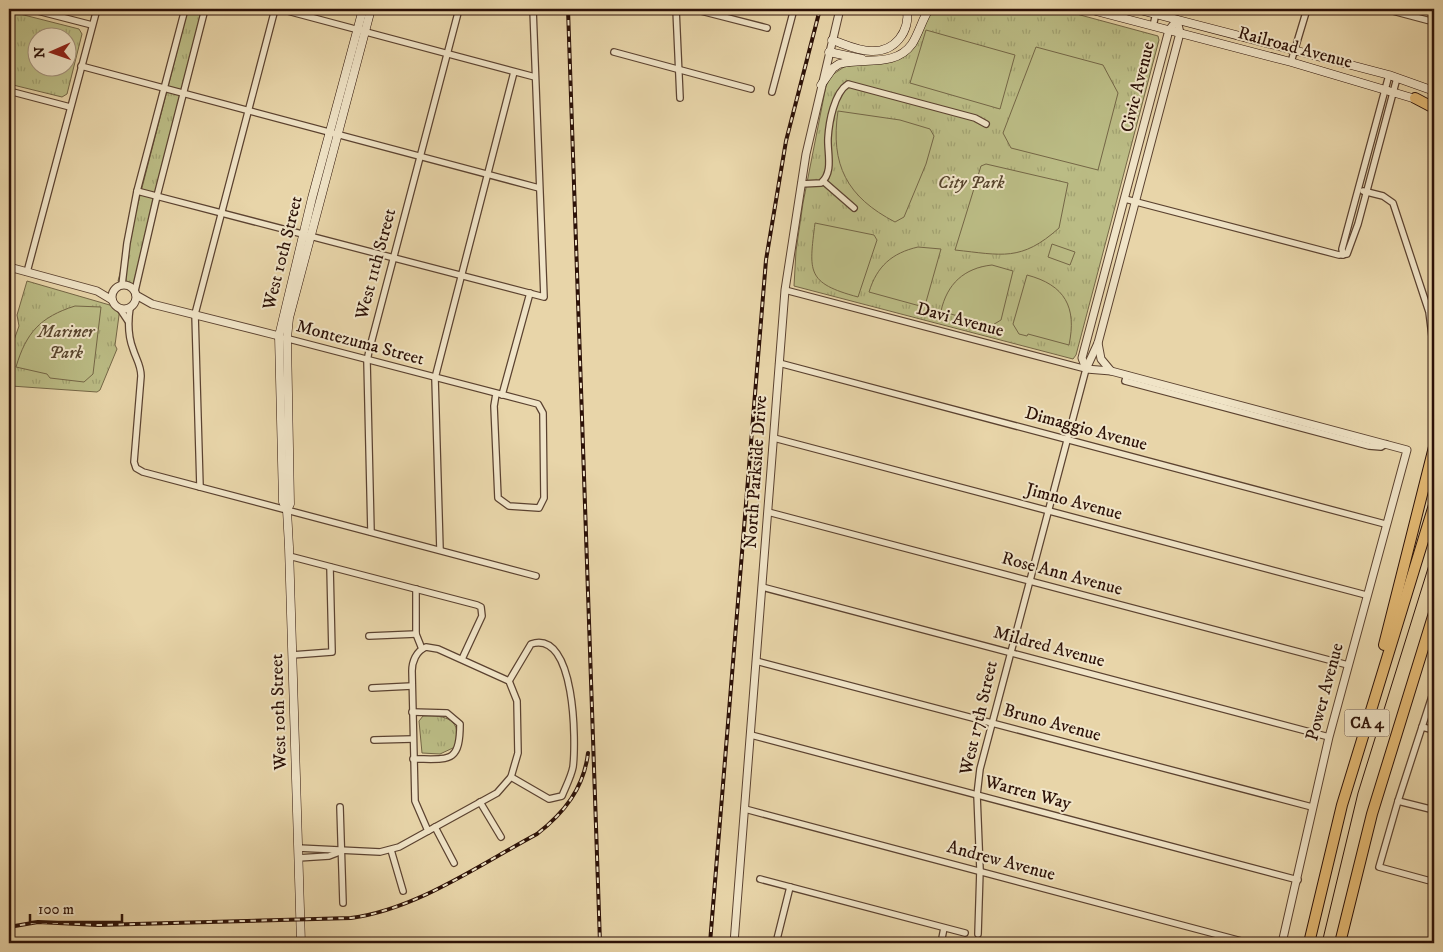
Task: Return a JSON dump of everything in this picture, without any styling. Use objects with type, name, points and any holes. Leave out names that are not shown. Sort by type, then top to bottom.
[{"type":"highway","points":[[1415,98],[1434,107]]},
{"type":"highway","points":[[1354,762],[1434,447]]},
{"type":"highway","name":"CA 4","points":[[1309,943],[1328,858],[1354,762],[1434,505]]},
{"type":"highway","name":"CA 4","points":[[1340,943],[1372,814],[1434,613]]},
{"type":"main road","name":"West 10th Street","points":[[362,31],[363,9]]},
{"type":"main road","name":"West 10th Street","points":[[301,943],[287,510],[290,504],[283,337],[333,133],[362,31],[371,9]]},
{"type":"main road","points":[[832,40],[865,51],[891,47],[904,33],[908,18],[907,9]]},
{"type":"main road","points":[[821,85],[833,68],[839,64],[868,60],[886,60],[906,50],[912,44],[929,9]]},
{"type":"main road","name":"Railroad Avenue","points":[[1088,9],[1291,62],[1386,88],[1415,98]]},
{"type":"main road","name":"Railroad Avenue","points":[[1136,9],[1157,11],[1177,20],[1389,75],[1434,91]]},
{"type":"main road","points":[[829,52],[868,60]]},
{"type":"street","points":[[30,9],[92,25]]},
{"type":"street","points":[[27,272],[97,9]]},
{"type":"street","points":[[122,285],[127,243],[137,191],[184,9]]},
{"type":"street","points":[[205,9],[157,196],[128,322],[131,344],[141,367],[142,376],[134,462],[136,468],[142,472],[536,576]]},
{"type":"street","points":[[200,487],[195,314],[275,9]]},
{"type":"street","points":[[280,9],[535,77]]},
{"type":"street","name":"West 11th Street","points":[[371,532],[367,361],[459,9]]},
{"type":"street","points":[[137,191],[544,297],[532,9]]},
{"type":"street","points":[[676,9],[680,98]]},
{"type":"street","points":[[693,9],[767,28]]},
{"type":"street","points":[[772,92],[794,9]]},
{"type":"street","name":"North Parkside Drive","points":[[734,943],[786,290],[801,184],[821,85],[840,9]]},
{"type":"street","points":[[1291,62],[1306,9]]},
{"type":"street","points":[[1385,9],[1434,22]]},
{"type":"street","points":[[1153,26],[1157,11]]},
{"type":"street","name":"Civic Avenue","points":[[1086,369],[1082,358],[1168,30],[1177,20]]},
{"type":"street","name":"Civic Avenue","points":[[1086,369],[1098,343],[1180,34],[1177,20]]},
{"type":"street","points":[[614,52],[751,88]]},
{"type":"street","points":[[81,66],[539,188]]},
{"type":"street","points":[[440,550],[435,378],[514,72]]},
{"type":"street","points":[[1343,255],[1342,249],[1389,75]]},
{"type":"street","points":[[1125,199],[1343,255],[1350,251],[1397,78]]},
{"type":"street","points":[[823,181],[828,172],[828,138],[833,112],[842,88],[848,84],[975,118],[986,124]]},
{"type":"street","points":[[9,91],[70,107]]},
{"type":"street","points":[[801,184],[823,181],[854,208]]},
{"type":"street","points":[[1359,190],[1389,199],[1395,209],[1429,312],[1432,336]]},
{"type":"street","points":[[9,267],[97,291],[112,300],[128,322]]},
{"type":"street","points":[[97,291],[114,290],[122,285],[130,286],[136,293]]},
{"type":"street","points":[[112,300],[114,290]]},
{"type":"street","name":"Davi Avenue","points":[[786,290],[1086,369],[1112,371],[1406,450]]},
{"type":"street","name":"Montezuma Street","points":[[136,293],[152,304],[283,337],[367,361],[534,402],[542,408],[544,498],[539,508],[509,506],[498,498],[494,406],[499,394]]},
{"type":"street","points":[[499,394],[530,293]]},
{"type":"street","name":"Montezuma Street","points":[[132,307],[152,304]]},
{"type":"street","points":[[120,309],[132,307]]},
{"type":"street","points":[[1098,343],[1100,359],[1112,371]]},
{"type":"street","name":"Dimaggio Avenue","points":[[779,363],[1385,524]]},
{"type":"street","name":"West 17th Street","points":[[978,934],[980,870],[977,795],[980,769],[990,723],[1086,369]]},
{"type":"street","name":"Jimno Avenue","points":[[774,438],[1366,595]]},
{"type":"street","name":"Power Avenue","points":[[1282,943],[1298,880],[1312,807],[1329,737],[1406,450]]},
{"type":"street","name":"Rose Ann Avenue","points":[[768,512],[1348,665]]},
{"type":"street","points":[[289,556],[481,607],[482,616],[462,659]]},
{"type":"street","points":[[292,655],[332,652],[330,566]]},
{"type":"street","name":"Mildred Avenue","points":[[762,587],[1329,737]]},
{"type":"street","points":[[416,589],[416,634],[422,649]]},
{"type":"street","points":[[369,636],[416,634]]},
{"type":"street","points":[[509,681],[531,644],[540,642],[546,644],[554,652],[569,676],[573,746],[573,766],[562,796],[549,799],[511,777]]},
{"type":"street","points":[[298,858],[329,856],[342,852],[391,850],[497,793],[511,777],[518,753],[517,701],[509,681],[438,648],[422,649],[412,661],[415,801],[428,830]]},
{"type":"street","name":"Bruno Avenue","points":[[756,661],[1312,807]]},
{"type":"street","points":[[372,688],[412,686]]},
{"type":"street","points":[[1434,690],[1398,801],[1380,867],[1434,882]]},
{"type":"street","points":[[412,712],[447,713],[460,724],[460,746],[455,752],[440,759],[414,759]]},
{"type":"street","points":[[1422,727],[1434,730]]},
{"type":"street","name":"Warren Way","points":[[750,734],[1298,880]]},
{"type":"street","points":[[374,740],[413,738]]},
{"type":"street","points":[[1398,801],[1434,810]]},
{"type":"street","points":[[480,802],[501,837]]},
{"type":"street","points":[[340,807],[343,904]]},
{"type":"street","name":"Andrew Avenue","points":[[744,809],[980,870],[1249,943]]},
{"type":"street","points":[[435,827],[454,863]]},
{"type":"street","points":[[298,848],[329,848],[342,852]]},
{"type":"street","points":[[391,850],[403,891]]},
{"type":"street","points":[[760,879],[965,933]]},
{"type":"street","points":[[776,943],[790,888]]},
{"type":"street","points":[[942,943],[944,928]]},
{"type":"green space","points":[[188,9],[204,9],[134,287],[118,281]]},
{"type":"green space","name":"City Park","points":[[934,9],[1058,9],[1158,36],[1159,40],[1076,355],[1073,359],[794,286],[796,251],[803,203],[826,86],[832,75],[844,67],[902,55]]},
{"type":"green space","points":[[16,13],[75,28],[28,28],[28,78],[71,78],[67,94],[62,97],[9,84],[9,27],[12,15]]},
{"type":"green space","points":[[78,29],[82,34],[78,50]]},
{"type":"green space","points":[[926,30],[1015,55],[1000,109],[910,83]]},
{"type":"green space","points":[[1036,47],[1103,65],[1118,93],[1098,170],[1011,148],[1003,133]]},
{"type":"green space","points":[[838,111],[900,120],[930,129],[934,136],[926,164],[904,217],[895,222],[865,202],[854,190],[840,163],[836,130]]},
{"type":"green space","points":[[986,164],[1068,183],[1059,228],[1046,239],[1033,246],[1010,254],[955,250],[981,166]]},
{"type":"green space","points":[[815,223],[874,235],[877,240],[858,297],[828,286],[815,273],[812,264],[812,253]]},
{"type":"green space","points":[[1052,244],[1075,252],[1070,265],[1048,257]]},
{"type":"green space","points":[[918,247],[941,249],[926,302],[920,306],[869,292],[876,275],[887,262],[901,253]]},
{"type":"green space","points":[[992,265],[1013,271],[1001,320],[991,326],[941,311],[952,285],[958,279],[973,270]]},
{"type":"green space","points":[[1027,275],[1051,285],[1065,300],[1071,319],[1069,345],[1028,334],[1027,336],[1019,334],[1013,324]]},
{"type":"green space","name":"Mariner Park","points":[[27,281],[120,308],[115,345],[117,349],[100,390],[97,392],[11,386],[9,388],[9,354],[19,326],[17,315]]},
{"type":"green space","points":[[75,306],[101,307],[93,374],[84,382],[50,378],[47,374],[16,367],[25,345],[36,328],[52,315]]},
{"type":"green space","points":[[423,716],[439,716],[451,721],[457,730],[455,747],[440,754],[422,753],[419,721]]},
{"type":"tram line","points":[[1322,943],[1358,793],[1434,549]]},
{"type":"railway","points":[[568,9],[600,943]]},
{"type":"railway","points":[[710,943],[766,260],[786,141],[820,9]]},
{"type":"railway","points":[[9,927],[38,922],[98,925],[351,918],[376,913],[424,896],[537,834],[556,817],[571,799],[582,777],[588,753]]}]
